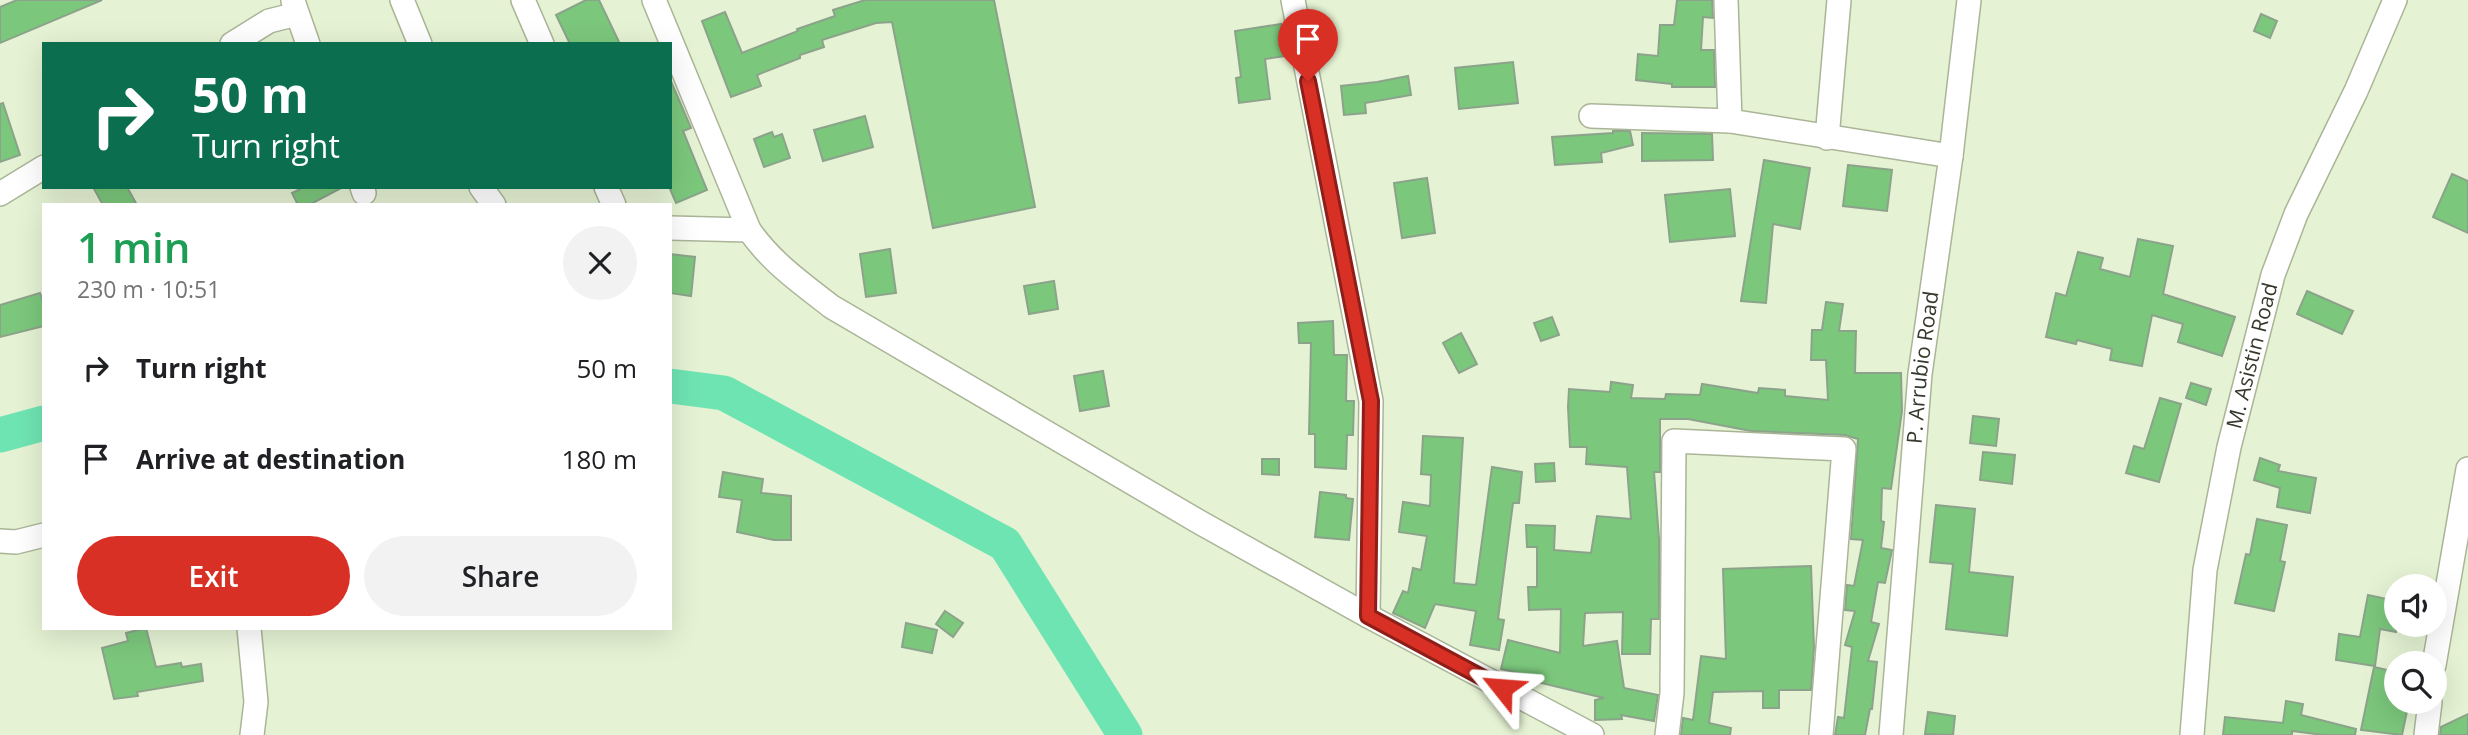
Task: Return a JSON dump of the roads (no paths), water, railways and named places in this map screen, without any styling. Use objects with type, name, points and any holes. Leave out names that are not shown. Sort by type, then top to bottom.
[{"type":"street","points":[[402,0],[419,42]]},
{"type":"street","points":[[523,0],[541,42]]},
{"type":"street","points":[[654,0],[671,42]]},
{"type":"street","points":[[1293,0],[1371,401],[1368,616]]},
{"type":"street","points":[[1726,0],[1730,121]]},
{"type":"street","points":[[1827,138],[1839,0]]},
{"type":"street","name":"P. Arrubio Road","points":[[1891,735],[1920,374],[1951,156],[1969,0]]},
{"type":"street","name":"M. Asistin Road","points":[[2192,735],[2205,569],[2229,447],[2273,275],[2296,214],[2356,91],[2395,0]]},
{"type":"street","points":[[235,42],[295,7],[308,42]]},
{"type":"street","points":[[672,44],[749,230],[781,269],[832,307],[1201,523],[1368,616],[1592,735]]},
{"type":"street","points":[[1591,116],[1730,121],[1951,156]]},
{"type":"street","points":[[0,194],[42,168]]},
{"type":"street","points":[[672,228],[749,230]]},
{"type":"street","points":[[1667,735],[1672,693],[1674,441],[1844,449],[1821,735]]},
{"type":"street","points":[[2436,651],[2468,469]]},
{"type":"street","points":[[0,541],[16,542],[42,536]]},
{"type":"street","points":[[249,630],[257,702],[252,735]]},
{"type":"street","points":[[2426,735],[2429,714]]},
{"type":"waterway","points":[[672,386],[724,393],[1005,544],[1125,735]]},
{"type":"waterway","points":[[0,435],[42,424]]}]
